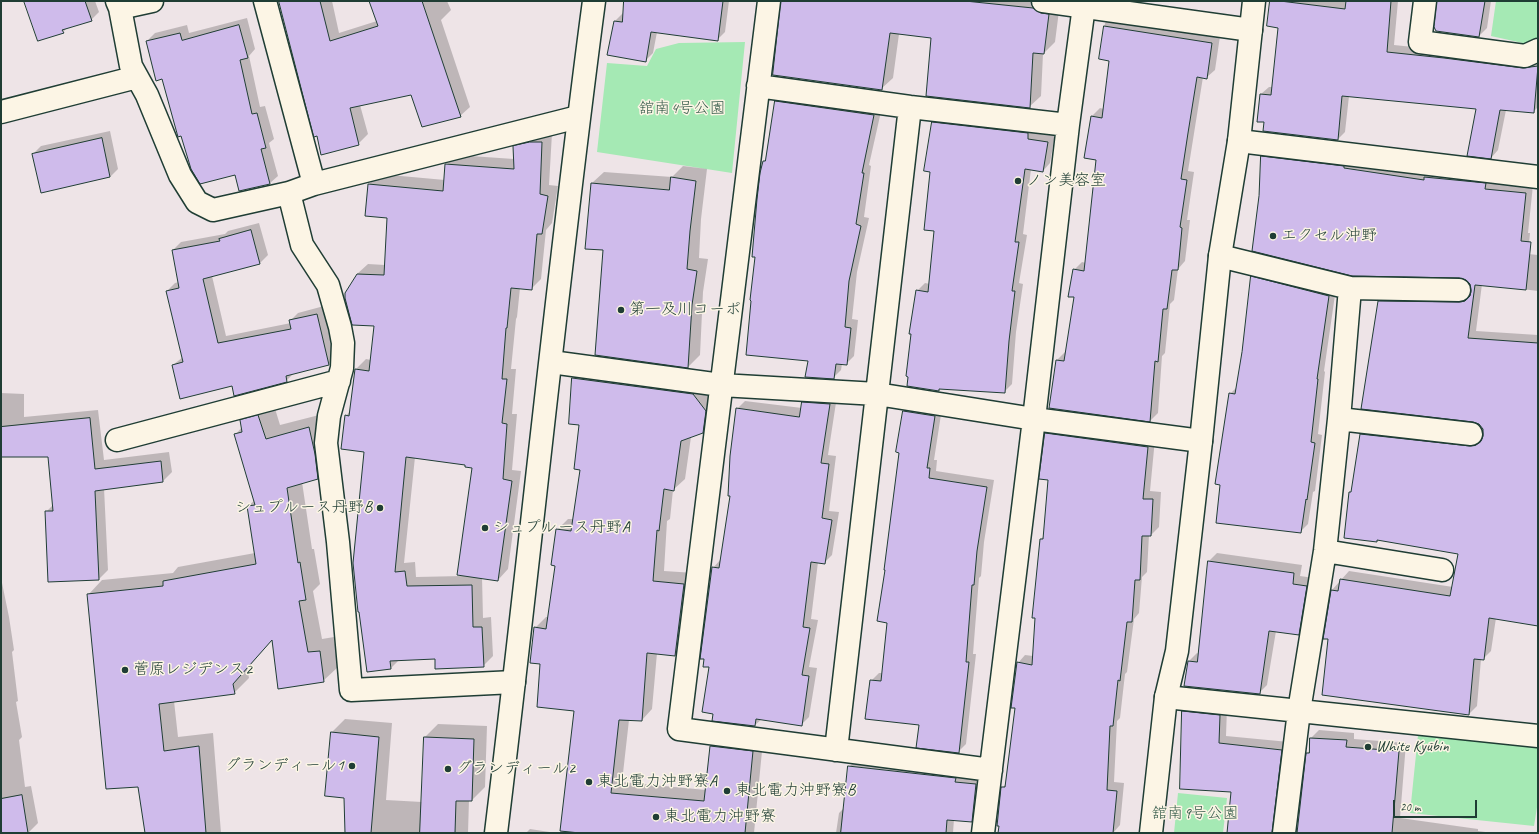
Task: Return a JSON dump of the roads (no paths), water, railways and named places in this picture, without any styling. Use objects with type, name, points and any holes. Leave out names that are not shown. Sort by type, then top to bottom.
[{"type":"street","points":[[152,1],[119,4],[132,66],[147,95],[180,175],[197,202],[214,210],[289,193],[314,184],[578,117]]},
{"type":"street","points":[[265,1],[314,184]]},
{"type":"street","points":[[496,833],[578,117],[594,1]]},
{"type":"street","points":[[769,1],[679,729],[990,770]]},
{"type":"street","points":[[1043,1],[1250,30]]},
{"type":"street","points":[[1151,833],[1166,697],[1177,651],[1220,256],[1239,141],[1254,1]]},
{"type":"street","points":[[1425,1],[1420,42],[1525,56],[1538,50]]},
{"type":"street","points":[[983,833],[1034,419],[1068,125],[1084,6]]},
{"type":"street","points":[[1,112],[137,77]]},
{"type":"street","points":[[758,86],[910,107],[1068,125]]},
{"type":"street","points":[[836,750],[910,107]]},
{"type":"street","points":[[1239,141],[1538,176]]},
{"type":"street","points":[[289,193],[302,245],[328,285],[343,343],[342,368],[329,416],[326,443],[338,542],[351,690],[514,682]]},
{"type":"street","points":[[1220,256],[1350,288],[1459,290]]},
{"type":"street","points":[[1284,833],[1300,711],[1326,551],[1350,288]]},
{"type":"street","points":[[551,362],[721,385],[877,394],[1034,419],[1201,441]]},
{"type":"street","points":[[117,440],[339,381]]},
{"type":"street","points":[[1339,419],[1471,434]]},
{"type":"street","points":[[1326,551],[1442,570]]},
{"type":"street","points":[[1166,697],[1538,736]]},
{"type":"place","name":"ノン美容室","points":[[1018,181]]},
{"type":"place","name":"エクセル沖野","points":[[1273,236]]},
{"type":"place","name":"第一及川コーポ","points":[[621,310]]},
{"type":"place","name":"シュプルース丹野B","points":[[380,508]]},
{"type":"place","name":"シュプルース丹野A","points":[[485,528]]},
{"type":"place","name":"菅原レジデンス2","points":[[125,670]]},
{"type":"place","name":"White Kyūbin","points":[[1368,747]]},
{"type":"place","name":"グランディール1","points":[[352,766]]},
{"type":"place","name":"グランディール2","points":[[448,769]]},
{"type":"place","name":"東北電力沖野寮A","points":[[589,782]]},
{"type":"place","name":"東北電力沖野寮B","points":[[727,791]]},
{"type":"place","name":"東北電力沖野寮","points":[[656,817]]},
{"type":"park label","name":"舘南4号公園","points":[[682,109]]},
{"type":"park label","name":"舘南9号公園","points":[[1195,814]]}]
